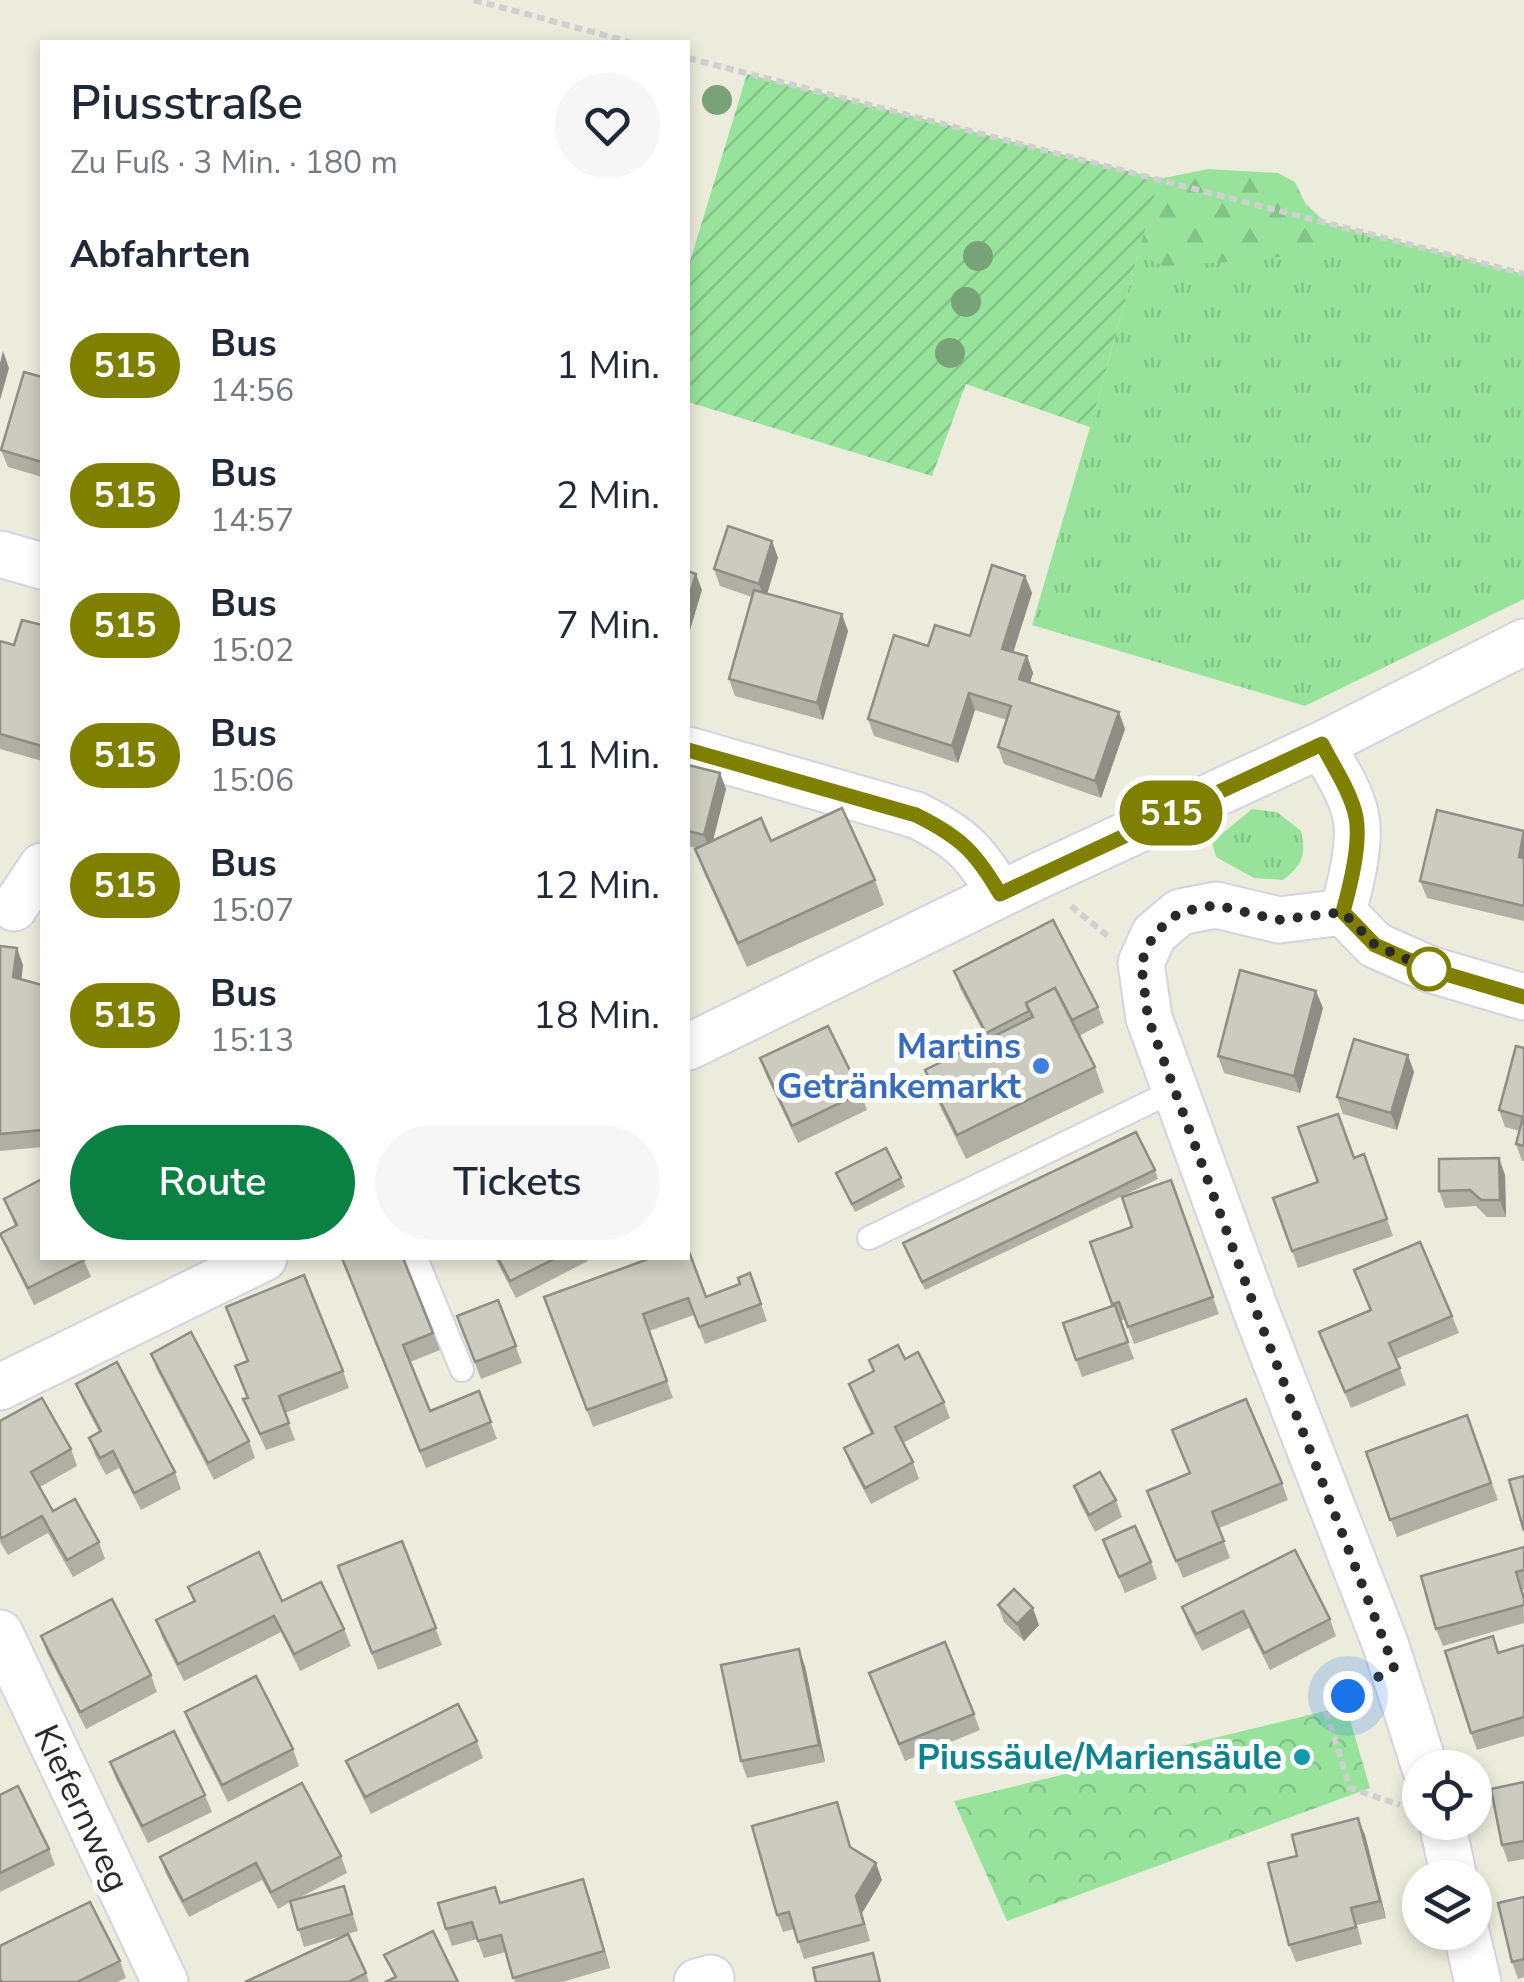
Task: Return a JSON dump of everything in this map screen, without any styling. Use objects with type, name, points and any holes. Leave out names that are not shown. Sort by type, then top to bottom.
[{"type":"street","points":[[0,554],[40,565]]},
{"type":"street","points":[[690,1046],[1018,885],[1322,744],[1524,642]]},
{"type":"street","points":[[1322,744],[1356,818],[1354,865],[1343,912]]},
{"type":"street","points":[[690,751],[916,815],[950,832],[981,861],[1018,885]]},
{"type":"street","points":[[7,914],[40,869]]},
{"type":"street","points":[[1343,912],[1278,920],[1216,905],[1180,912],[1154,934],[1141,963],[1148,1018],[1394,1667],[1419,1750]]},
{"type":"street","points":[[1343,912],[1375,945],[1429,969],[1524,996]]},
{"type":"street","points":[[0,1387],[260,1260]]},
{"type":"street","name":"Kiefernweg","points":[[0,1633],[164,1982]]},
{"type":"street","points":[[1470,1950],[1478,1982]]},
{"type":"lane","points":[[869,1238],[1175,1090]]},
{"type":"lane","points":[[417,1260],[462,1370]]},
{"type":"path","points":[[474,0],[623,40]]},
{"type":"path","points":[[690,59],[1524,274]]},
{"type":"path","points":[[1018,885],[1141,963]]},
{"type":"path","points":[[1394,1667],[1326,1711],[1350,1788],[1402,1807]]},
{"type":"green space","points":[[747,74],[1159,179],[1090,427],[966,384],[932,476],[690,403],[690,261]]},
{"type":"green space","points":[[1208,169],[1278,173],[1295,182],[1305,203],[1327,224],[1328,250],[1258,260],[1163,266],[1138,254],[1127,237],[1134,197],[1159,179]]},
{"type":"green space","points":[[1159,179],[1524,274],[1524,599],[1305,706],[1032,625]]},
{"type":"green space","points":[[1252,809],[1277,812],[1301,831],[1301,859],[1283,880],[1254,878],[1216,857],[1212,842]]},
{"type":"green space","points":[[1346,1706],[1370,1788],[1007,1921],[954,1801]]},
{"type":"building","points":[[24,372],[40,376],[40,461],[1,450]]},
{"type":"building","points":[[728,526],[772,541],[759,584],[714,569]]},
{"type":"building","points":[[992,565],[1025,576],[1002,649],[1027,656],[1019,679],[1119,712],[1095,781],[998,747],[1011,706],[969,693],[952,746],[868,719],[894,635],[928,646],[935,625],[970,636]]},
{"type":"building","points":[[690,572],[696,574],[690,594]]},
{"type":"building","points":[[754,590],[842,614],[817,703],[729,679]]},
{"type":"building","points":[[22,620],[40,624],[40,745],[0,734],[0,641],[14,645]]},
{"type":"building","points":[[690,766],[720,773],[704,835],[690,832]]},
{"type":"building","points":[[842,808],[875,880],[738,943],[695,849],[761,818],[771,841]]},
{"type":"building","points":[[1437,810],[1524,831],[1519,857],[1524,858],[1524,906],[1420,881]]},
{"type":"building","points":[[1053,920],[1098,1007],[1072,1020],[1055,988],[1026,1003],[1029,1011],[986,1033],[954,971]]},
{"type":"building","points":[[0,946],[17,948],[13,977],[40,984],[40,1130],[0,1134]]},
{"type":"building","points":[[1240,970],[1316,991],[1294,1076],[1218,1056]]},
{"type":"building","name":"Martins Getränkemarkt","points":[[1055,988],[1095,1067],[957,1135],[925,1070],[1033,1017],[1026,1003]]},
{"type":"building","points":[[828,1026],[861,1093],[792,1126],[760,1058]]},
{"type":"building","points":[[1354,1039],[1408,1055],[1391,1113],[1337,1097]]},
{"type":"building","points":[[1516,1046],[1524,1048],[1524,1146],[1516,1144],[1523,1117],[1499,1110]]},
{"type":"building","points":[[1338,1114],[1354,1158],[1364,1154],[1387,1219],[1292,1251],[1273,1198],[1318,1182],[1298,1127]]},
{"type":"building","points":[[1136,1132],[1155,1170],[922,1282],[903,1243]]},
{"type":"building","points":[[886,1148],[901,1178],[852,1204],[836,1173]]},
{"type":"building","points":[[1499,1158],[1500,1200],[1481,1200],[1470,1190],[1439,1191],[1439,1159]]},
{"type":"building","points":[[40,1180],[40,1260],[84,1260],[28,1288],[0,1234],[17,1225],[4,1199]]},
{"type":"building","points":[[1171,1180],[1213,1297],[1128,1327],[1119,1302],[1112,1304],[1090,1242],[1132,1227],[1122,1197]]},
{"type":"building","points":[[1420,1242],[1452,1316],[1389,1343],[1400,1368],[1345,1392],[1319,1332],[1371,1310],[1354,1270]]},
{"type":"building","points":[[690,1254],[706,1297],[740,1284],[738,1278],[750,1273],[761,1304],[699,1327],[688,1298],[643,1314],[667,1381],[587,1410],[544,1297],[646,1260],[690,1260]]},
{"type":"building","points":[[343,1260],[404,1260],[433,1333],[403,1345],[430,1411],[479,1391],[491,1422],[420,1451]]},
{"type":"building","points":[[499,1260],[552,1260],[510,1281]]},
{"type":"building","points":[[304,1275],[343,1371],[279,1396],[289,1423],[260,1434],[243,1399],[248,1398],[235,1366],[248,1361],[226,1307]]},
{"type":"building","points":[[498,1300],[516,1346],[475,1362],[457,1316]]},
{"type":"building","points":[[1115,1305],[1128,1342],[1076,1360],[1063,1323]]},
{"type":"building","points":[[191,1332],[249,1441],[208,1463],[151,1354]]},
{"type":"building","points":[[898,1345],[905,1359],[918,1352],[944,1402],[895,1427],[913,1462],[865,1488],[844,1448],[873,1433],[849,1384],[874,1371],[869,1360]]},
{"type":"building","points":[[117,1362],[175,1472],[134,1493],[113,1451],[100,1458],[89,1438],[101,1431],[76,1384]]},
{"type":"building","points":[[42,1398],[71,1449],[31,1472],[53,1511],[75,1499],[99,1542],[67,1560],[42,1516],[0,1536],[0,1421]]},
{"type":"building","points":[[1246,1399],[1282,1483],[1212,1512],[1224,1541],[1176,1561],[1147,1491],[1190,1473],[1172,1430]]},
{"type":"building","points":[[1467,1415],[1491,1483],[1390,1520],[1366,1452]]},
{"type":"building","points":[[1100,1472],[1116,1500],[1089,1515],[1074,1486]]},
{"type":"building","points":[[1524,1476],[1524,1531],[1509,1480]]},
{"type":"building","points":[[1135,1526],[1151,1562],[1119,1577],[1103,1540]]},
{"type":"building","points":[[402,1541],[436,1628],[372,1653],[338,1566]]},
{"type":"building","points":[[1524,1547],[1524,1570],[1516,1572],[1524,1605],[1436,1629],[1421,1576]]},
{"type":"building","points":[[1295,1550],[1330,1619],[1264,1653],[1243,1611],[1196,1634],[1182,1607]]},
{"type":"building","points":[[259,1552],[282,1601],[321,1582],[344,1629],[294,1654],[274,1616],[178,1664],[156,1620],[195,1601],[188,1587]]},
{"type":"building","points":[[1014,1589],[1033,1608],[1017,1624],[998,1605]]},
{"type":"building","points":[[112,1599],[151,1675],[80,1712],[41,1636]]},
{"type":"building","points":[[1493,1636],[1498,1653],[1524,1645],[1524,1717],[1471,1733],[1445,1651]]},
{"type":"building","points":[[945,1642],[974,1714],[899,1744],[869,1673]]},
{"type":"building","points":[[799,1649],[819,1745],[741,1761],[721,1665]]},
{"type":"building","points":[[256,1676],[293,1749],[222,1785],[185,1712]]},
{"type":"building","points":[[458,1704],[477,1741],[365,1797],[346,1761]]},
{"type":"building","points":[[174,1731],[205,1795],[142,1826],[110,1762]]},
{"type":"building","points":[[1524,1782],[1524,1841],[1502,1845],[1492,1789]]},
{"type":"building","points":[[302,1783],[341,1856],[271,1892],[256,1863],[183,1901],[160,1857]]},
{"type":"building","points":[[18,1786],[49,1849],[0,1873],[0,1795]]},
{"type":"building","points":[[837,1802],[850,1847],[876,1863],[856,1896],[864,1924],[798,1942],[789,1912],[777,1915],[752,1826]]},
{"type":"building","points":[[1358,1818],[1380,1901],[1351,1908],[1356,1927],[1289,1945],[1268,1863],[1297,1856],[1292,1835]]},
{"type":"building","points":[[583,1879],[604,1951],[513,1978],[501,1935],[478,1941],[472,1922],[446,1929],[438,1903],[495,1887],[500,1903]]},
{"type":"building","points":[[344,1886],[352,1914],[298,1930],[290,1901]]},
{"type":"building","points":[[1524,1897],[1524,1959],[1512,1962],[1498,1903]]},
{"type":"building","points":[[90,1902],[120,1961],[77,1982],[2,1982],[0,1946]]},
{"type":"building","points":[[433,1931],[458,1982],[385,1982],[396,1977],[384,1955]]},
{"type":"building","points":[[348,1934],[366,1973],[348,1982],[245,1982]]},
{"type":"building","points":[[873,1953],[880,1982],[816,1982],[813,1968]]},
{"type":"bus line","name":"515","points":[[690,751],[916,815],[950,832],[966,846],[981,861],[1000,894],[1322,744],[1356,818],[1354,865],[1343,912],[1375,945],[1429,969],[1524,997]]},
{"type":"place","name":"Martins Getränkemarkt","points":[[1041,1066]]},
{"type":"place","name":"Piussäule/Mariensäule","points":[[1302,1757]]},
{"type":"route","points":[[1348,1696],[1394,1667],[1148,1018],[1141,963],[1154,934],[1180,912],[1216,905],[1278,920],[1343,912],[1375,945],[1429,969]]}]
